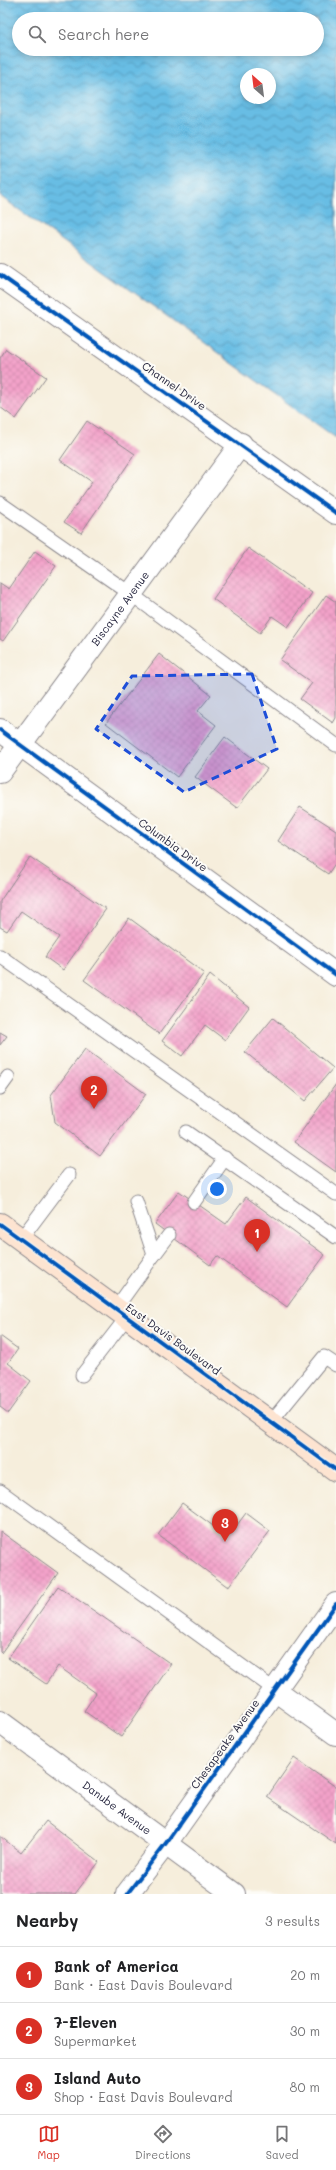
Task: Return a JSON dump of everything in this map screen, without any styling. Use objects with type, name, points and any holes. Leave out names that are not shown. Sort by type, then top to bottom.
[{"type":"street","name":"Channel Drive","points":[[0,275],[241,444],[336,513]]},
{"type":"street","name":"Biscayne Avenue","points":[[0,772],[241,444]]},
{"type":"street","name":"Columbia Drive","points":[[0,730],[336,975]]},
{"type":"street","name":"East Davis Boulevard","points":[[0,1224],[336,1470]]},
{"type":"street","name":"Chesapeake Avenue","points":[[127,1894],[166,1843],[336,1604]]},
{"type":"street","points":[[275,1690],[336,1734]]},
{"type":"street","name":"Danube Avenue","points":[[0,1722],[234,1894]]},
{"type":"lane","points":[[0,503],[131,594],[336,745]]},
{"type":"lane","points":[[0,956],[336,1194]]},
{"type":"lane","points":[[0,1088],[8,1077]]},
{"type":"lane","points":[[186,1132],[336,1237]]},
{"type":"lane","points":[[194,1202],[225,1158]]},
{"type":"lane","points":[[21,1239],[69,1175]]},
{"type":"lane","points":[[136,1201],[154,1255]]},
{"type":"lane","points":[[82,1376],[121,1313],[154,1255],[169,1235]]},
{"type":"lane","points":[[271,1422],[324,1357],[336,1365]]},
{"type":"lane","points":[[0,1491],[275,1690]]},
{"type":"highlighted area","points":[[252,674],[277,749],[184,792],[96,729],[132,676]]},
{"type":"water","points":[[0,0],[336,0],[336,438],[0,196]]},
{"type":"building","points":[[6,349],[46,377],[16,419],[0,407],[0,358]]},
{"type":"building","points":[[87,421],[135,454],[81,533],[64,522],[92,482],[60,460]]},
{"type":"building","points":[[248,548],[312,593],[288,627],[272,616],[260,633],[213,599]]},
{"type":"building","points":[[35,551],[56,566],[3,641],[0,639],[0,583],[9,589]]},
{"type":"building","points":[[326,595],[336,602],[336,718],[333,723],[300,699],[312,683],[280,660]]},
{"type":"building","points":[[159,654],[211,695],[198,711],[216,725],[177,777],[106,723]]},
{"type":"building","points":[[225,737],[267,769],[237,808],[195,777]]},
{"type":"building","points":[[300,807],[336,830],[336,862],[328,874],[278,841]]},
{"type":"building","points":[[30,857],[106,909],[63,970],[45,957],[59,937],[21,911],[7,931],[0,927],[0,901]]},
{"type":"building","points":[[129,918],[204,973],[159,1034],[84,980]]},
{"type":"building","points":[[210,975],[249,1007],[225,1040],[205,1025],[182,1056],[162,1041]]},
{"type":"building","points":[[273,1018],[333,1068],[305,1101],[245,1052]]},
{"type":"building","points":[[0,1032],[7,1036],[0,1045]]},
{"type":"building","points":[[85,1049],[146,1094],[100,1156],[55,1122],[51,1095]]},
{"type":"building","points":[[336,1084],[336,1172],[294,1142]]},
{"type":"building","points":[[179,1191],[226,1224],[246,1197],[325,1255],[287,1307],[217,1256],[210,1265],[155,1224]]},
{"type":"building","points":[[0,1336],[18,1349],[8,1363],[31,1381],[8,1413],[0,1407]]},
{"type":"building","points":[[182,1503],[228,1537],[246,1513],[270,1531],[228,1587],[158,1535]]},
{"type":"building","points":[[0,1531],[58,1573],[1,1653],[0,1652]]},
{"type":"building","points":[[58,1586],[171,1664],[121,1737],[84,1711],[96,1693],[58,1666],[46,1684],[8,1658]]},
{"type":"building","points":[[294,1758],[336,1787],[336,1844],[267,1797]]},
{"type":"building","points":[[46,1821],[99,1862],[75,1894],[0,1894],[0,1836],[21,1853]]},
{"type":"cycle path","points":[[0,275],[336,513]]},
{"type":"cycle path","points":[[0,730],[336,975]]},
{"type":"cycle path","points":[[0,1224],[336,1470]]},
{"type":"cycle path","points":[[127,1894],[166,1843],[336,1604]]},
{"type":"place","name":"7-Eleven","points":[[94,1109]]},
{"type":"place","name":"Bank of America","points":[[257,1252]]},
{"type":"place","name":"Island Auto","points":[[225,1542]]}]
